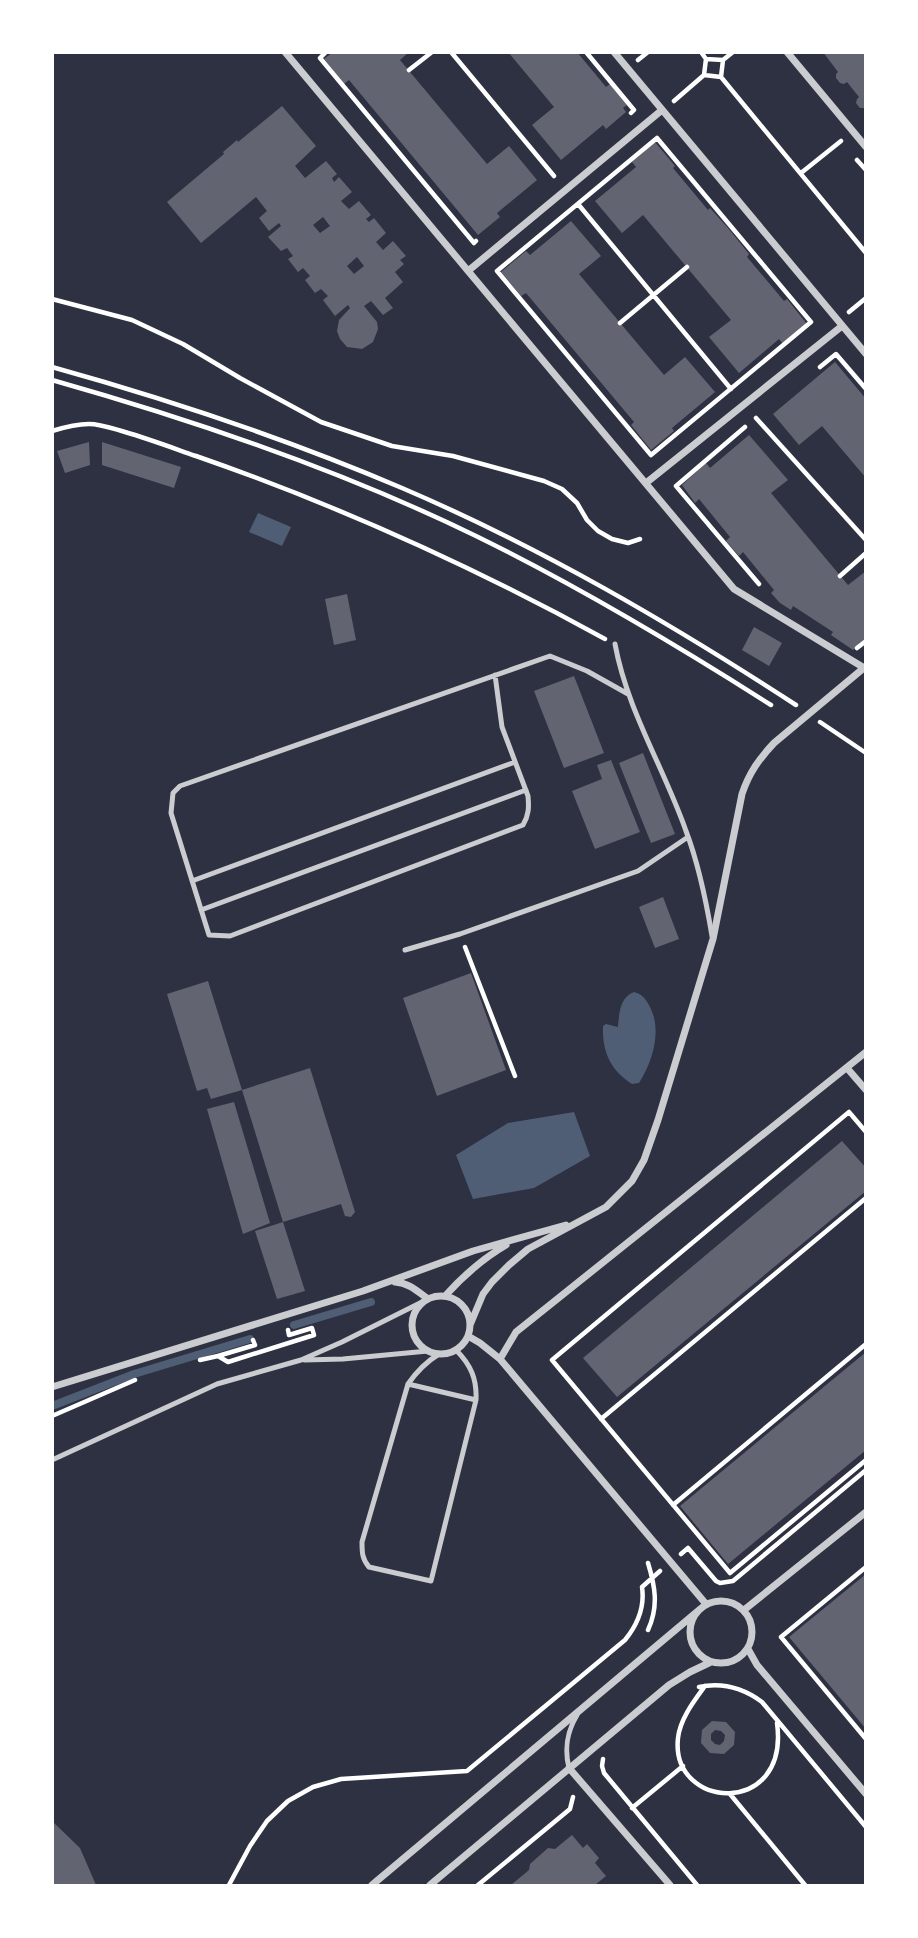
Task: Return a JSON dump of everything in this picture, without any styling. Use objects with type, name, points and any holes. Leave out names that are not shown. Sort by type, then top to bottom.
[{"type":"street","points":[[299,52],[288,56],[734,589],[865,668],[774,743],[748,776],[741,794],[713,939],[658,1120],[644,1160],[632,1181],[606,1208],[528,1249],[509,1265],[483,1294],[468,1336],[456,1350],[439,1354],[428,1351],[415,1339],[411,1328],[413,1316],[425,1300],[439,1296],[456,1300],[468,1313],[470,1325]]},
{"type":"street","points":[[614,52],[866,355]]},
{"type":"street","points":[[787,52],[866,147]]},
{"type":"street","points":[[468,271],[662,110]]},
{"type":"street","points":[[646,483],[842,326]]},
{"type":"street","points":[[500,1359],[516,1332],[866,1052]]},
{"type":"street","points":[[847,1068],[866,1090]]},
{"type":"street","points":[[52,1387],[391,1281],[473,1251],[577,1222]]},
{"type":"street","points":[[445,1296],[465,1274],[515,1239]]},
{"type":"street","points":[[391,1281],[412,1286],[425,1300]]},
{"type":"street","points":[[468,1336],[500,1359],[706,1604]]},
{"type":"street","points":[[744,1610],[866,1511]]},
{"type":"street","points":[[372,1885],[706,1604],[726,1601],[736,1604],[750,1619],[752,1639],[741,1657],[722,1664],[711,1662],[695,1650],[690,1630],[698,1611]]},
{"type":"street","points":[[748,1649],[757,1665],[866,1794]]},
{"type":"street","points":[[430,1885],[669,1685],[690,1671],[711,1662]]},
{"type":"street","points":[[569,1768],[670,1885]]},
{"type":"lane","points":[[615,644],[628,694],[688,837],[703,881],[713,939]]},
{"type":"lane","points":[[495,675],[502,727],[526,790],[529,808],[523,825],[230,936],[209,935],[171,813],[173,793],[180,786],[495,675],[550,656],[587,671],[628,694]]},
{"type":"lane","points":[[192,881],[515,762]]},
{"type":"lane","points":[[201,910],[526,790]]},
{"type":"lane","points":[[405,950],[460,934],[638,871],[688,837]]},
{"type":"lane","points":[[52,1460],[217,1384],[301,1360],[425,1300]]},
{"type":"lane","points":[[439,1354],[416,1372],[408,1384],[362,1542],[364,1561],[369,1567],[431,1581],[476,1400],[477,1386],[473,1372],[456,1350]]},
{"type":"lane","points":[[301,1360],[428,1351]]},
{"type":"lane","points":[[408,1384],[476,1400]]},
{"type":"lane","points":[[569,1768],[567,1739],[579,1712]]},
{"type":"path","points":[[326,52],[320,58],[474,243],[484,234]]},
{"type":"path","points":[[409,70],[432,52]]},
{"type":"path","points":[[451,52],[554,176],[544,185]]},
{"type":"path","points":[[586,52],[634,110],[628,115]]},
{"type":"path","points":[[638,60],[648,52]]},
{"type":"path","points":[[673,101],[704,75],[706,59],[701,52]]},
{"type":"path","points":[[706,59],[723,60],[733,52]]},
{"type":"path","points":[[721,77],[723,60]]},
{"type":"path","points":[[704,75],[721,77],[866,253]]},
{"type":"path","points":[[657,138],[811,322],[651,455],[497,271],[578,204],[657,138]]},
{"type":"path","points":[[801,173],[841,141]]},
{"type":"path","points":[[578,204],[731,389]]},
{"type":"path","points":[[620,323],[687,267]]},
{"type":"path","points":[[848,312],[866,298]]},
{"type":"path","points":[[52,299],[132,320],[183,344],[321,422],[392,446],[453,456],[544,481],[562,489],[577,503],[587,520],[598,531],[612,539],[628,543],[640,539]]},
{"type":"path","points":[[816,370],[836,355],[866,389]]},
{"type":"path","points":[[52,367],[172,402],[251,429],[403,488],[458,513],[638,607],[711,651],[866,753]]},
{"type":"path","points":[[52,380],[179,418],[398,500],[474,535],[620,612],[771,705]]},
{"type":"path","points":[[766,410],[756,418],[866,540]]},
{"type":"path","points":[[52,431],[72,425],[108,427],[262,479],[387,531],[615,644]]},
{"type":"path","points":[[746,426],[676,486],[760,585]]},
{"type":"path","points":[[840,576],[866,553]]},
{"type":"path","points":[[460,934],[515,1076]]},
{"type":"path","points":[[866,1132],[849,1112],[552,1360],[730,1573],[866,1460]]},
{"type":"path","points":[[601,1419],[866,1198]]},
{"type":"path","points":[[192,1363],[218,1356],[228,1362],[314,1335],[312,1328],[289,1335],[285,1321]]},
{"type":"path","points":[[673,1505],[866,1344]]},
{"type":"path","points":[[52,1416],[145,1377]]},
{"type":"path","points":[[229,1885],[267,1821],[288,1801],[313,1787],[341,1779],[467,1771],[625,1640],[639,1619],[642,1587],[688,1548],[716,1581],[733,1581],[866,1471]]},
{"type":"path","points":[[648,1563],[656,1601],[648,1633]]},
{"type":"path","points":[[866,1567],[781,1637],[866,1739]]},
{"type":"path","points":[[706,1686],[680,1727],[678,1747],[682,1766],[702,1787],[730,1794],[758,1784],[775,1760],[778,1747],[777,1720]]},
{"type":"path","points":[[696,1688],[726,1686],[746,1692],[762,1702],[866,1827]]},
{"type":"path","points":[[606,1756],[602,1762],[604,1773],[697,1885]]},
{"type":"path","points":[[632,1808],[682,1766]]},
{"type":"path","points":[[730,1794],[805,1885]]},
{"type":"path","points":[[478,1885],[570,1809],[573,1797]]},
{"type":"water","points":[[258,513],[291,527],[282,546],[249,532]]},
{"type":"water","points":[[634,992],[644,997],[650,1007],[654,1016],[655,1035],[652,1055],[644,1074],[639,1083],[632,1084],[618,1073],[609,1059],[604,1044],[603,1026],[606,1024],[618,1027],[623,1002]]},
{"type":"water","points":[[574,1112],[590,1156],[534,1188],[473,1199],[456,1155],[508,1123]]},
{"type":"building","points":[[333,52],[409,52],[400,60],[487,164],[509,146],[537,180],[497,213],[500,217],[478,235],[349,80],[344,84],[324,59]]},
{"type":"building","points":[[508,52],[577,52],[606,87],[610,84],[627,105],[623,108],[626,112],[606,129],[603,125],[561,160],[532,125],[554,107]]},
{"type":"building","points":[[823,52],[866,52],[866,108],[860,108],[856,103],[859,97],[847,82],[840,83],[836,78],[838,72]]},
{"type":"building","points":[[282,106],[316,146],[295,166],[305,178],[326,161],[337,174],[332,178],[334,182],[339,177],[352,192],[341,201],[349,209],[359,201],[371,215],[366,219],[369,222],[374,218],[386,233],[376,242],[383,250],[393,241],[406,256],[400,260],[404,264],[395,272],[403,282],[385,298],[393,308],[383,315],[371,301],[364,306],[377,322],[378,329],[373,342],[362,349],[347,347],[337,331],[339,320],[350,308],[348,305],[335,316],[323,300],[328,296],[321,289],[315,293],[305,280],[310,276],[303,268],[298,272],[288,259],[293,256],[287,248],[281,251],[268,237],[281,226],[279,223],[269,231],[259,218],[267,211],[256,197],[201,243],[167,202],[237,140],[238,142]],"holes":[[[323,217],[330,226],[320,233],[313,225]],[[357,257],[364,266],[354,274],[347,266]]]},
{"type":"building","points":[[655,142],[708,210],[710,208],[749,254],[747,257],[807,324],[783,344],[779,339],[739,373],[709,337],[731,320],[643,215],[622,233],[595,201],[636,167],[632,162]]},
{"type":"building","points":[[571,221],[601,256],[579,274],[664,375],[685,357],[715,392],[672,428],[674,431],[651,450],[631,425],[634,422],[526,293],[521,296],[501,272],[526,251],[530,255]]},
{"type":"building","points":[[835,362],[866,399],[866,478],[822,426],[799,445],[773,414]]},
{"type":"building","points":[[749,435],[788,480],[771,493],[848,585],[866,571],[866,638],[853,650],[831,635],[833,632],[793,606],[791,610],[780,603],[771,593],[774,590],[743,552],[739,556],[726,541],[730,537],[699,499],[695,503],[682,485],[706,463],[710,468]]},
{"type":"building","points":[[89,442],[90,465],[65,473],[57,451]]},
{"type":"building","points":[[102,442],[181,467],[174,488],[102,465]]},
{"type":"building","points":[[347,594],[356,640],[334,645],[325,599]]},
{"type":"building","points":[[754,627],[782,643],[769,666],[742,650]]},
{"type":"building","points":[[574,676],[604,753],[564,768],[534,691]]},
{"type":"building","points":[[643,753],[675,834],[651,843],[619,763]]},
{"type":"building","points":[[611,760],[640,832],[595,849],[572,791],[602,779],[597,765]]},
{"type":"building","points":[[663,897],[679,939],[655,948],[639,907]]},
{"type":"building","points":[[471,973],[506,1070],[437,1096],[403,998]]},
{"type":"building","points":[[208,981],[242,1090],[211,1099],[207,1088],[197,1091],[167,994]]},
{"type":"building","points":[[310,1068],[355,1212],[351,1217],[345,1216],[341,1204],[283,1222],[242,1090]]},
{"type":"building","points":[[234,1102],[270,1223],[243,1234],[207,1109]]},
{"type":"building","points":[[842,1141],[866,1168],[866,1191],[617,1397],[583,1358]]},
{"type":"building","points":[[283,1222],[305,1291],[277,1299],[255,1231]]},
{"type":"building","points":[[866,1352],[866,1450],[728,1564],[680,1506]]},
{"type":"building","points":[[866,1574],[866,1729],[789,1637]]},
{"type":"building","points":[[712,1721],[726,1722],[735,1732],[734,1745],[724,1754],[710,1753],[701,1743],[702,1730]],"holes":[[[715,1730],[725,1735],[724,1741],[720,1745],[715,1744],[711,1740],[711,1734]]]},
{"type":"building","points":[[52,1821],[80,1848],[96,1885],[52,1885]]},
{"type":"building","points":[[572,1835],[583,1848],[587,1844],[599,1858],[595,1863],[606,1876],[595,1885],[511,1885],[529,1870],[530,1864],[548,1848],[555,1849]]},
{"type":"waterway","points":[[294,1325],[371,1302]]},
{"type":"waterway","points":[[52,1406],[134,1374],[250,1339]]}]
